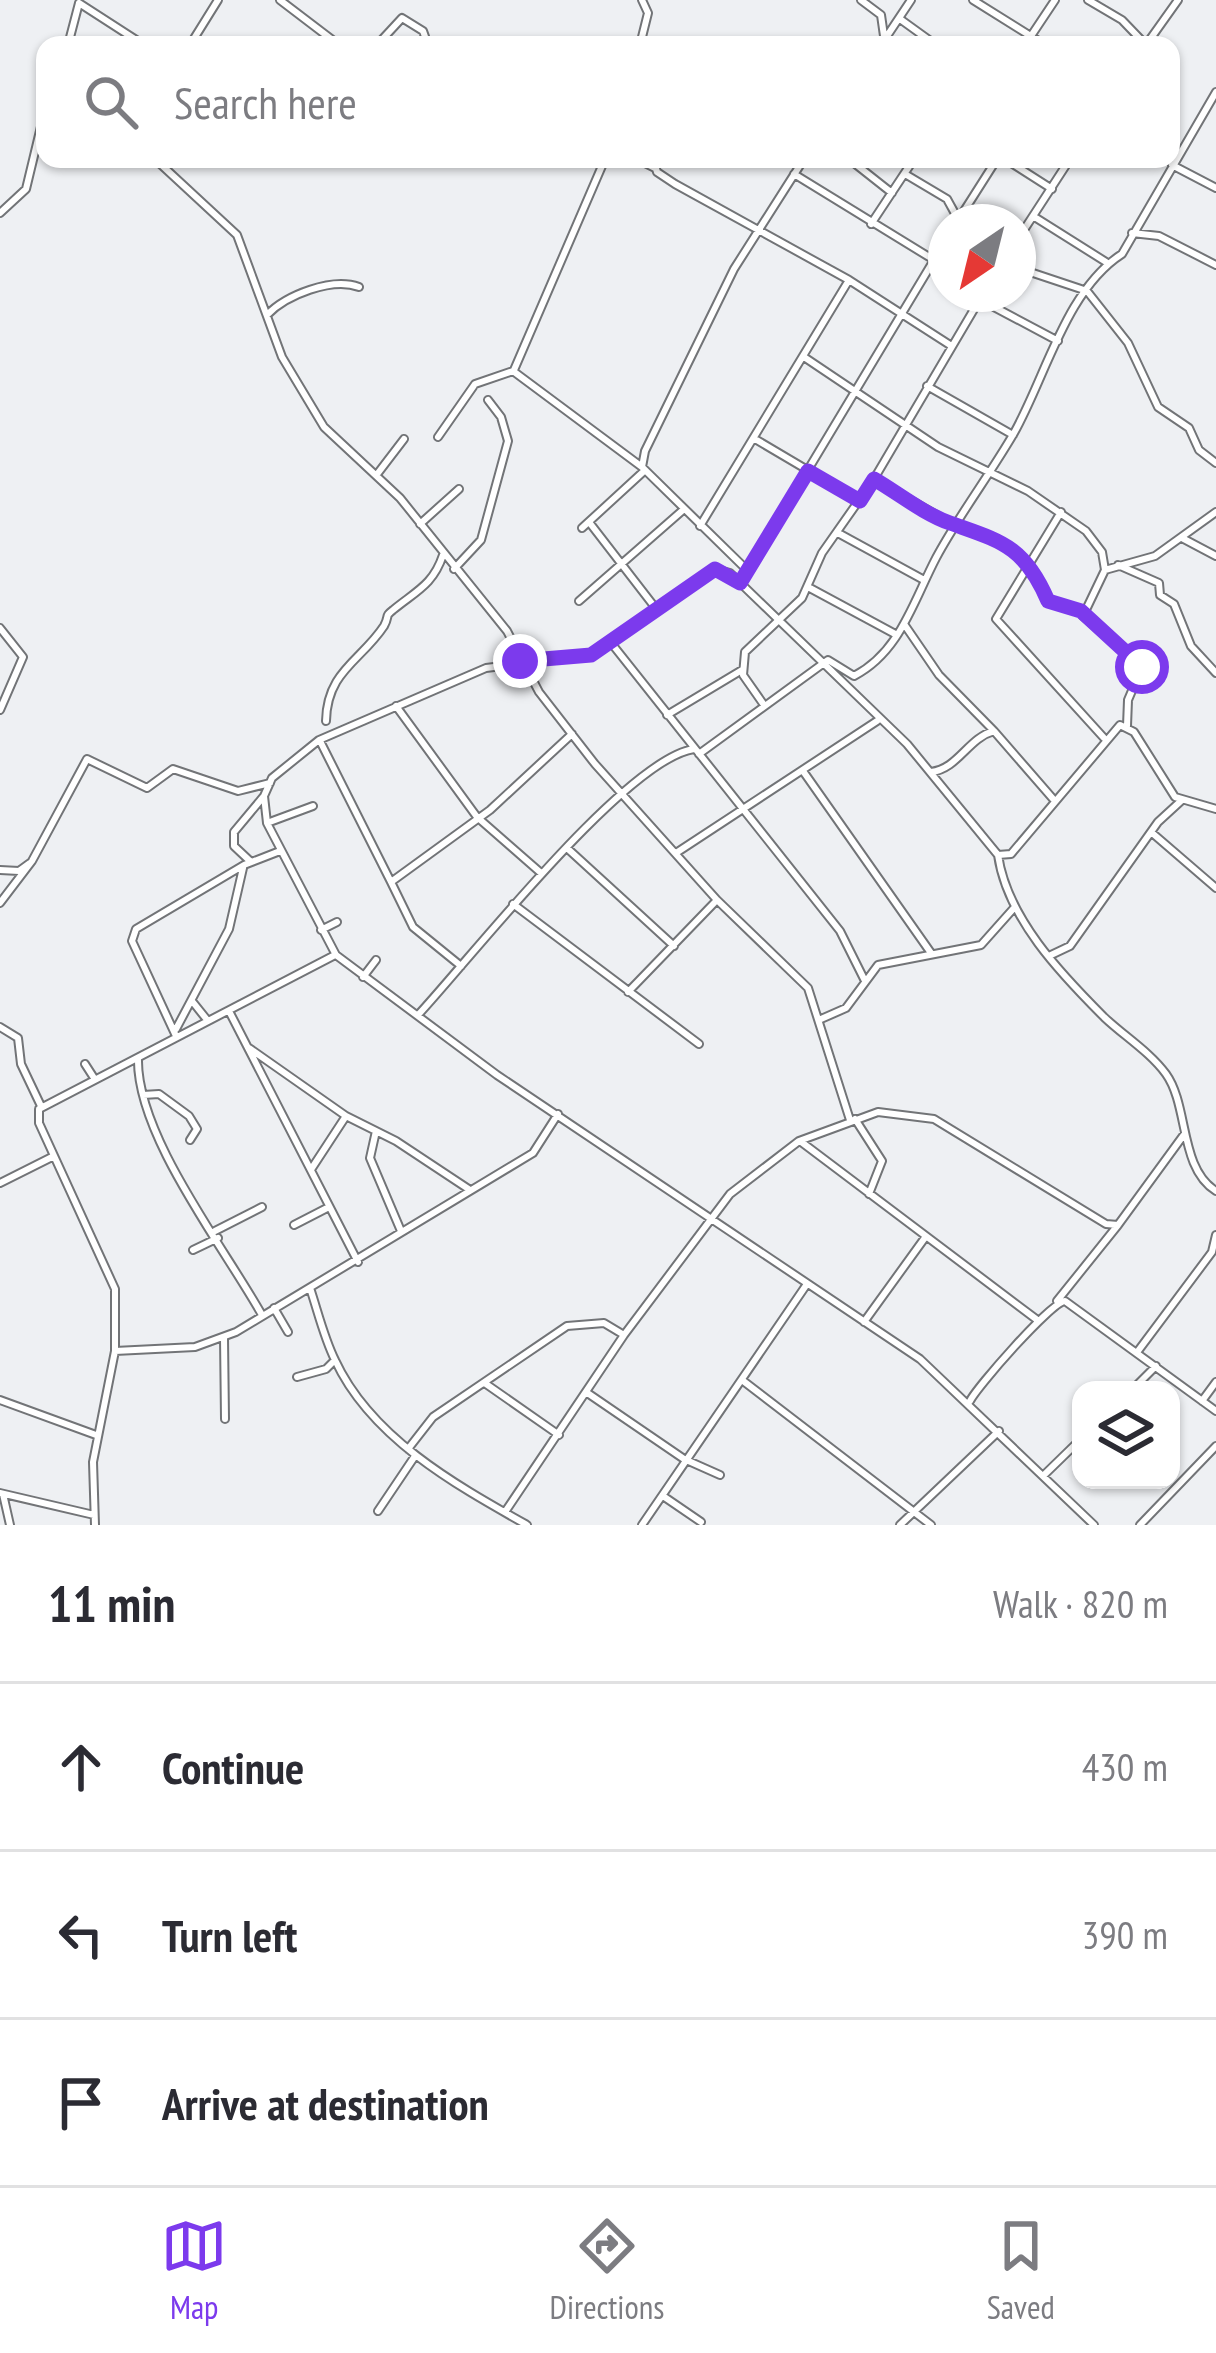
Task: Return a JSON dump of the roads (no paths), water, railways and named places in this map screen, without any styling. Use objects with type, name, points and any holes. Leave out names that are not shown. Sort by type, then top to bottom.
[{"type":"street","points":[[196,36],[218,0]]},
{"type":"street","points":[[280,0],[328,36]]},
{"type":"street","points":[[641,0],[649,9],[642,36]]},
{"type":"street","points":[[861,0],[881,15],[882,36]]},
{"type":"street","points":[[887,36],[911,0]]},
{"type":"street","points":[[973,0],[1021,36]]},
{"type":"street","points":[[1031,36],[1055,0]]},
{"type":"street","points":[[1088,0],[1137,36]]},
{"type":"street","points":[[1152,36],[1178,0]]},
{"type":"street","points":[[71,36],[80,2],[131,36]]},
{"type":"street","points":[[385,36],[402,18],[425,36]]},
{"type":"street","points":[[900,19],[924,36]]},
{"type":"street","points":[[1180,150],[1216,92]]},
{"type":"street","points":[[0,213],[26,189],[36,147]]},
{"type":"street","points":[[164,168],[237,235],[296,384],[324,427],[378,473],[507,631],[520,661],[622,795],[718,900],[808,988],[853,1119],[882,1161],[868,1195]]},
{"type":"street","points":[[439,437],[475,384],[513,371],[601,168]]},
{"type":"street","points":[[660,168],[950,345]]},
{"type":"street","points":[[657,610],[585,525],[643,469],[704,328],[798,168]]},
{"type":"street","points":[[860,168],[892,194]]},
{"type":"street","points":[[871,224],[909,168]]},
{"type":"street","points":[[969,204],[995,168]]},
{"type":"street","points":[[1016,168],[1052,189]]},
{"type":"street","points":[[1036,212],[1065,168]]},
{"type":"street","points":[[418,1015],[541,873],[668,755],[696,751],[831,660],[850,676],[883,656],[954,524],[1012,435],[1087,291],[1107,262],[1121,254],[1169,168]]},
{"type":"street","points":[[1178,168],[1216,188]]},
{"type":"street","points":[[794,173],[928,257]]},
{"type":"street","points":[[905,174],[949,204]]},
{"type":"street","points":[[1036,218],[1107,262]]},
{"type":"street","points":[[1140,218],[1150,232],[1216,265]]},
{"type":"street","points":[[1132,233],[1150,232]]},
{"type":"street","points":[[740,583],[928,269]]},
{"type":"street","points":[[1036,274],[1087,291],[1128,343],[1158,407],[1189,428],[1199,450],[1216,463]]},
{"type":"street","points":[[700,526],[849,280]]},
{"type":"street","points":[[267,315],[290,294],[340,283],[359,286]]},
{"type":"street","points":[[668,715],[742,670],[752,640],[794,608],[971,312]]},
{"type":"street","points":[[1007,312],[1058,341]]},
{"type":"street","points":[[804,358],[986,475],[1061,512],[1096,544],[1105,570]]},
{"type":"street","points":[[513,371],[643,469],[747,570]]},
{"type":"street","points":[[927,386],[1012,435]]},
{"type":"street","points":[[454,569],[481,539],[506,452],[506,429],[488,400]]},
{"type":"street","points":[[754,438],[860,501]]},
{"type":"street","points":[[378,473],[404,439]]},
{"type":"street","points":[[874,479],[954,524],[1002,541],[1028,562],[1048,601],[1081,611],[1142,667],[1128,700],[1127,726],[1167,789],[1182,800],[1203,801],[1216,808]]},
{"type":"street","points":[[420,524],[459,489]]},
{"type":"street","points":[[579,601],[683,510]]},
{"type":"street","points":[[1061,512],[996,619],[1104,738]]},
{"type":"street","points":[[1081,611],[1105,570],[1155,556],[1216,512]]},
{"type":"street","points":[[837,532],[924,580]]},
{"type":"street","points":[[1181,537],[1216,556]]},
{"type":"street","points":[[326,722],[332,691],[348,663],[384,626],[389,612],[436,577],[443,555]]},
{"type":"street","points":[[1118,565],[1159,583],[1160,595],[1174,604],[1191,646],[1216,673]]},
{"type":"street","points":[[247,863],[234,846],[233,832],[264,796],[282,765],[320,740],[486,668],[520,661],[572,661],[612,644],[715,569],[740,583],[931,772],[998,855],[1015,907],[1048,955],[1163,1071],[1184,1136],[1207,1184],[1216,1191]]},
{"type":"street","points":[[808,587],[897,635]]},
{"type":"street","points":[[904,623],[939,675],[1054,800]]},
{"type":"street","points":[[0,628],[22,653],[0,710]]},
{"type":"street","points":[[612,644],[840,932],[865,981]]},
{"type":"street","points":[[742,670],[764,706]]},
{"type":"street","points":[[396,706],[477,817],[541,873]]},
{"type":"street","points":[[676,853],[877,721]]},
{"type":"street","points":[[998,855],[1011,854],[1113,728],[1127,726]]},
{"type":"street","points":[[931,772],[944,770],[978,737],[994,731]]},
{"type":"street","points":[[391,882],[477,817],[572,734]]},
{"type":"street","points":[[320,740],[413,927],[461,966]]},
{"type":"street","points":[[0,903],[32,861],[87,759],[146,788],[173,769],[238,791],[270,783]]},
{"type":"street","points":[[803,771],[931,953]]},
{"type":"street","points":[[264,796],[267,823],[335,955],[864,1322],[970,1401],[1094,1525]]},
{"type":"street","points":[[1048,955],[1070,946],[1150,832],[1182,800]]},
{"type":"street","points":[[267,823],[313,806]]},
{"type":"street","points":[[1150,832],[1216,888]]},
{"type":"street","points":[[568,849],[674,946]]},
{"type":"street","points":[[176,1033],[132,941],[136,929],[247,863],[280,851]]},
{"type":"street","points":[[0,870],[19,871],[32,861]]},
{"type":"street","points":[[176,1033],[229,928],[247,863]]},
{"type":"street","points":[[627,994],[718,900]]},
{"type":"street","points":[[513,904],[699,1044]]},
{"type":"street","points":[[821,1019],[846,1008],[878,965],[981,945],[1015,907]]},
{"type":"street","points":[[321,931],[337,922]]},
{"type":"street","points":[[41,1106],[335,955]]},
{"type":"street","points":[[363,977],[376,960]]},
{"type":"street","points":[[190,999],[208,1021]]},
{"type":"street","points":[[230,1011],[358,1262]]},
{"type":"street","points":[[0,1027],[18,1038],[21,1064],[41,1106],[39,1123],[111,1274],[118,1316],[96,1436],[94,1525]]},
{"type":"street","points":[[246,1046],[346,1116],[470,1191]]},
{"type":"street","points":[[138,1058],[143,1095],[262,1315]]},
{"type":"street","points":[[85,1064],[94,1078]]},
{"type":"street","points":[[143,1095],[159,1094],[189,1116],[196,1129],[190,1140]]},
{"type":"street","points":[[505,1513],[624,1335],[713,1217],[740,1184],[799,1141],[853,1119],[899,1112],[934,1119],[1106,1224],[1118,1225]]},
{"type":"street","points":[[115,1351],[195,1347],[224,1337],[358,1262],[400,1231],[533,1153],[558,1114]]},
{"type":"street","points":[[312,1168],[346,1116]]},
{"type":"street","points":[[376,1131],[370,1158],[400,1231]]},
{"type":"street","points":[[970,1401],[1036,1319],[1057,1301],[1184,1136]]},
{"type":"street","points":[[799,1141],[923,1239],[1036,1319]]},
{"type":"street","points":[[0,1183],[54,1156]]},
{"type":"street","points":[[193,1250],[262,1207]]},
{"type":"street","points":[[294,1225],[329,1207]]},
{"type":"street","points":[[1138,1351],[1212,1252],[1216,1235]]},
{"type":"street","points":[[864,1322],[923,1239]]},
{"type":"street","points":[[642,1525],[807,1284]]},
{"type":"street","points":[[310,1288],[334,1360],[408,1449],[527,1525]]},
{"type":"street","points":[[1057,1301],[1075,1305],[1216,1411]]},
{"type":"street","points":[[274,1308],[288,1332]]},
{"type":"street","points":[[408,1449],[434,1417],[567,1326],[604,1323],[624,1335]]},
{"type":"street","points":[[224,1337],[225,1419]]},
{"type":"street","points":[[297,1377],[326,1369],[334,1360]]},
{"type":"street","points":[[1141,1381],[1156,1366]]},
{"type":"street","points":[[742,1380],[931,1525]]},
{"type":"street","points":[[1202,1401],[1216,1382]]},
{"type":"street","points":[[486,1384],[559,1435]]},
{"type":"street","points":[[586,1392],[684,1459],[720,1475]]},
{"type":"street","points":[[0,1400],[96,1436]]},
{"type":"street","points":[[900,1525],[999,1431]]},
{"type":"street","points":[[1140,1525],[1216,1446]]},
{"type":"street","points":[[1044,1475],[1072,1448]]},
{"type":"street","points":[[378,1511],[415,1456]]},
{"type":"street","points":[[10,1525],[1,1493],[94,1515]]},
{"type":"street","points":[[663,1496],[701,1522]]}]
